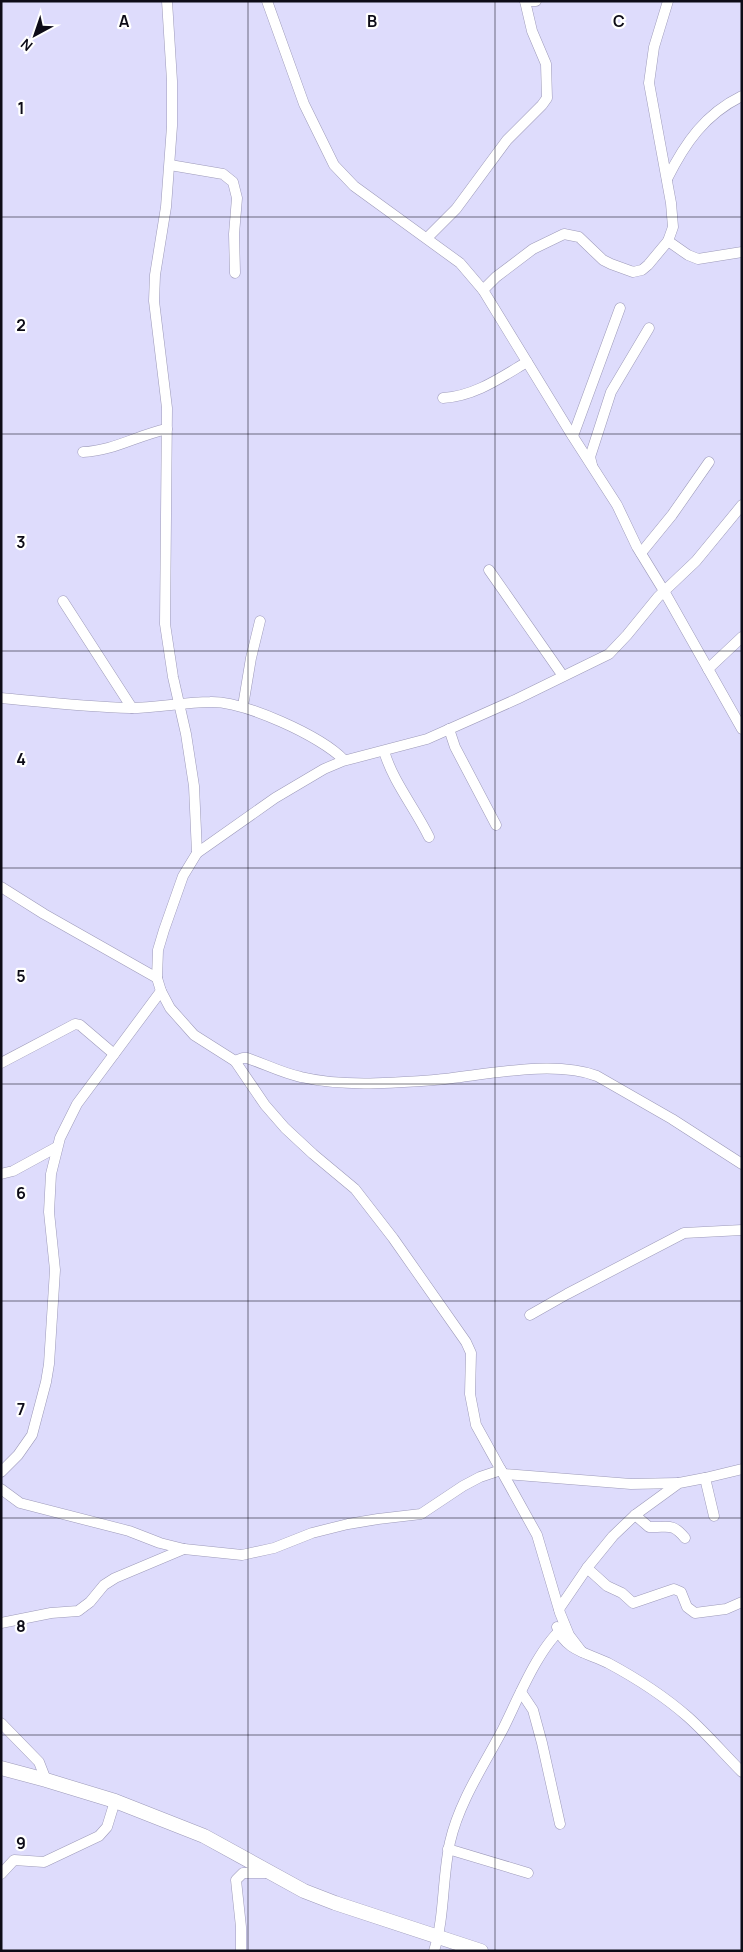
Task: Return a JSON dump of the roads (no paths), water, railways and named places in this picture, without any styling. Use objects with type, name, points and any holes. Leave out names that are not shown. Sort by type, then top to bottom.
[{"type":"main road","points":[[1,1768],[115,1801],[204,1836],[304,1891],[481,1951]]},
{"type":"street","points":[[168,1],[172,81],[170,165],[166,207],[155,275],[154,301],[163,370],[167,429],[165,624],[171,668],[186,734],[194,786],[197,852]]},
{"type":"street","points":[[267,1],[304,104],[334,165],[354,186],[460,263],[483,290],[593,469],[618,505],[641,553],[742,729]]},
{"type":"street","points":[[427,238],[456,209],[507,140],[547,98],[546,64],[532,31],[525,1],[536,1]]},
{"type":"street","points":[[483,290],[533,249],[564,234],[579,237],[603,260],[633,272],[642,270],[668,241],[673,227],[667,179],[649,83],[654,48],[668,1]]},
{"type":"street","points":[[667,179],[685,146],[704,122],[716,111],[742,96]]},
{"type":"street","points":[[170,165],[223,174],[232,182],[237,198],[234,234],[235,273]]},
{"type":"street","points":[[668,241],[688,255],[698,258],[742,252]]},
{"type":"street","points":[[573,436],[620,308]]},
{"type":"street","points":[[593,469],[590,457],[611,392],[649,328]]},
{"type":"street","points":[[444,398],[470,393],[527,362]]},
{"type":"street","points":[[83,452],[109,449],[141,436],[167,429]]},
{"type":"street","points":[[641,553],[677,508],[709,462]]},
{"type":"street","points":[[560,1611],[537,1535],[476,1425],[470,1394],[471,1354],[466,1342],[369,1205],[345,1179],[312,1154],[285,1128],[265,1105],[235,1061],[210,1047],[187,1028],[170,1008],[157,978],[158,955],[164,930],[184,876],[197,852],[275,798],[344,760],[427,739],[517,699],[608,654],[627,635],[664,591],[679,579],[696,561],[742,505]]},
{"type":"street","points":[[490,570],[563,676]]},
{"type":"street","points":[[63,601],[132,708]]},
{"type":"street","points":[[243,706],[251,658],[260,621]]},
{"type":"street","points":[[708,669],[742,637]]},
{"type":"street","points":[[1,698],[68,705],[132,708],[225,702],[260,712],[318,741],[336,752],[344,760]]},
{"type":"street","points":[[449,729],[455,747],[496,825]]},
{"type":"street","points":[[384,751],[391,772],[418,814],[429,837]]},
{"type":"street","points":[[1,887],[44,914],[157,978]]},
{"type":"street","points":[[1,1472],[18,1455],[32,1435],[48,1373],[55,1270],[49,1212],[51,1174],[57,1147],[77,1104],[161,991]]},
{"type":"street","points":[[1,1064],[75,1024],[80,1025],[114,1054]]},
{"type":"street","points":[[235,1061],[247,1058],[303,1078],[339,1082],[433,1080],[529,1070],[559,1069],[584,1072],[596,1076],[672,1119],[742,1164]]},
{"type":"street","points":[[1,1174],[13,1171],[57,1147]]},
{"type":"street","points":[[530,1315],[684,1233],[742,1230]]},
{"type":"street","points":[[1,1489],[20,1503],[129,1531],[184,1549],[242,1555],[274,1548],[312,1533],[348,1524],[421,1514],[462,1486],[480,1477],[502,1472],[631,1484],[679,1483],[742,1469]]},
{"type":"street","points":[[705,1478],[714,1516]]},
{"type":"street","points":[[679,1483],[635,1515],[612,1536],[587,1568],[560,1611],[557,1622],[562,1628],[562,1639],[573,1649],[607,1663],[671,1703],[689,1718],[742,1772]]},
{"type":"street","points":[[635,1515],[649,1527],[677,1528],[685,1538]]},
{"type":"street","points":[[1,1623],[51,1613],[78,1611],[90,1602],[104,1585],[115,1578],[184,1549]]},
{"type":"street","points":[[587,1568],[607,1586],[622,1593],[633,1603],[674,1589],[681,1592],[687,1606],[695,1613],[726,1609],[742,1602]]},
{"type":"street","points":[[434,1951],[439,1937],[443,1880],[454,1825],[521,1692],[539,1660],[562,1628]]},
{"type":"street","points":[[521,1692],[533,1710],[560,1824]]},
{"type":"street","points":[[1,1723],[38,1762],[46,1780]]},
{"type":"street","points":[[1,1874],[14,1860],[44,1862],[100,1836],[107,1827],[115,1801]]},
{"type":"street","points":[[448,1849],[528,1873]]},
{"type":"street","points":[[241,1951],[241,1927],[236,1880],[243,1873],[271,1873]]}]
